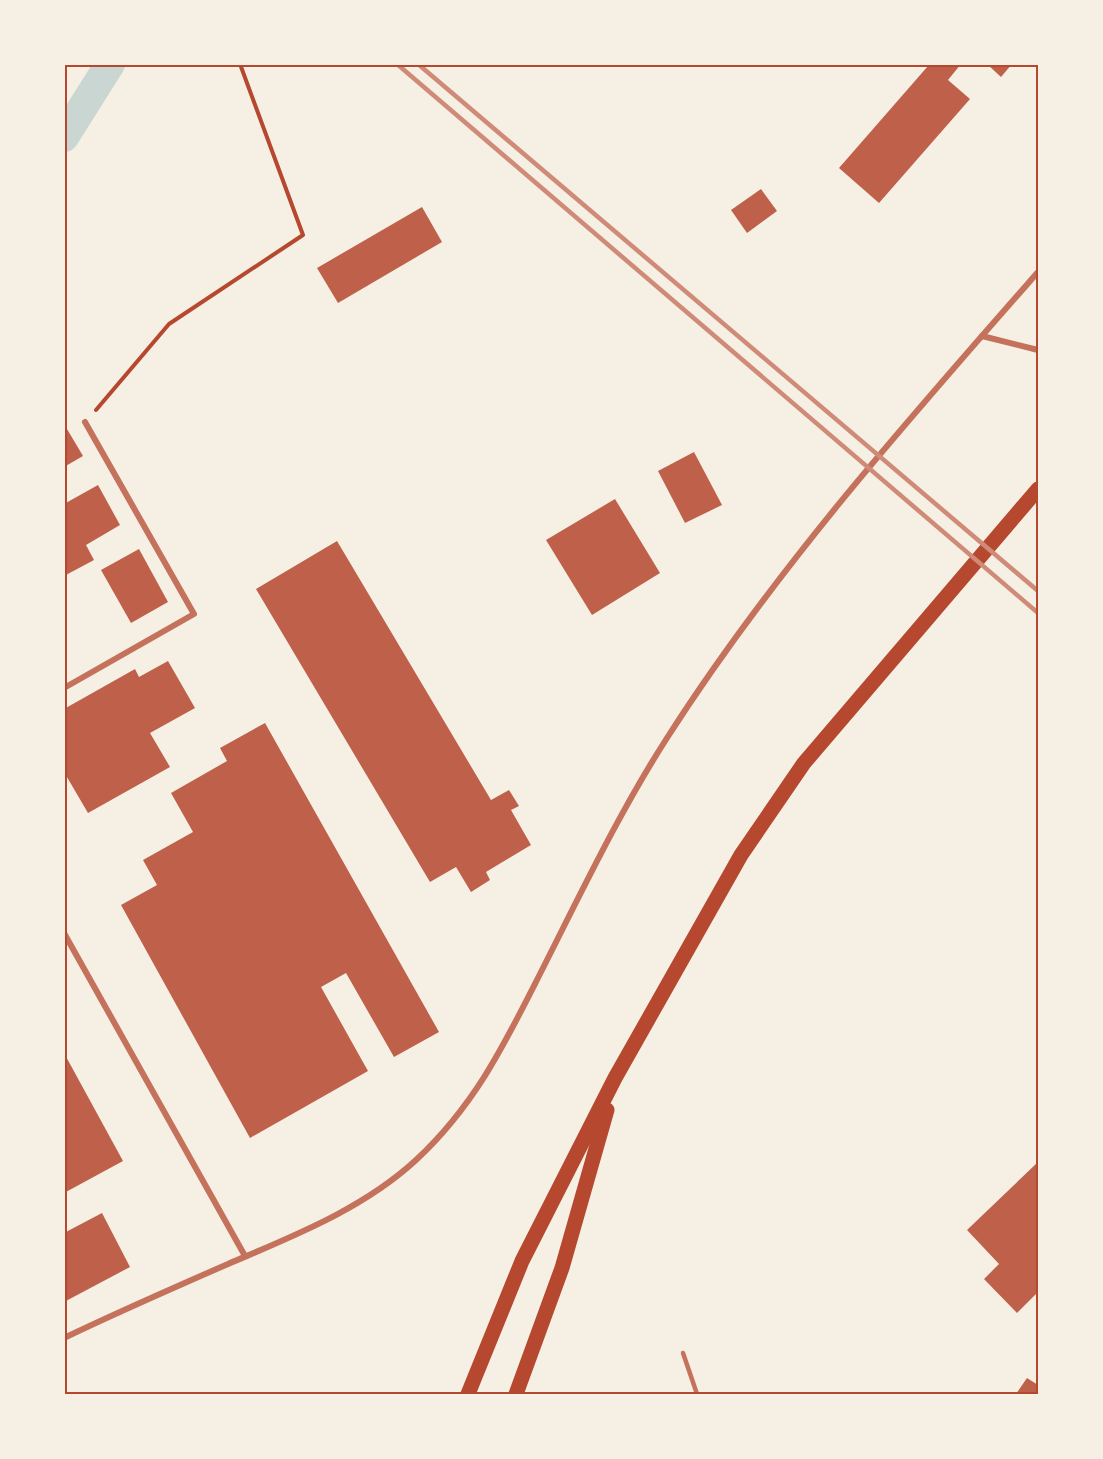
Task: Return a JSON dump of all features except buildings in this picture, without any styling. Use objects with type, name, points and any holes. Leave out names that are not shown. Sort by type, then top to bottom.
[{"type":"main road","points":[[468,1395],[522,1261],[615,1078],[741,855],[804,763],[1038,489]]},
{"type":"main road","points":[[516,1395],[562,1268],[615,1078]]},
{"type":"street","points":[[64,1338],[322,1223],[374,1192],[413,1162],[449,1127],[476,1093],[503,1047],[614,829],[665,741],[716,665],[777,579],[1038,272]]},
{"type":"street","points":[[982,336],[1038,351]]},
{"type":"street","points":[[64,688],[194,614],[85,422]]},
{"type":"street","points":[[64,933],[245,1256]]},
{"type":"lane","points":[[683,1353],[697,1395]]},
{"type":"path","points":[[85,422],[169,324],[303,235],[240,64]]},
{"type":"waterway","points":[[64,137],[110,64]]},
{"type":"railway","points":[[397,64],[1038,613]]},
{"type":"railway","points":[[418,64],[1038,591]]}]
